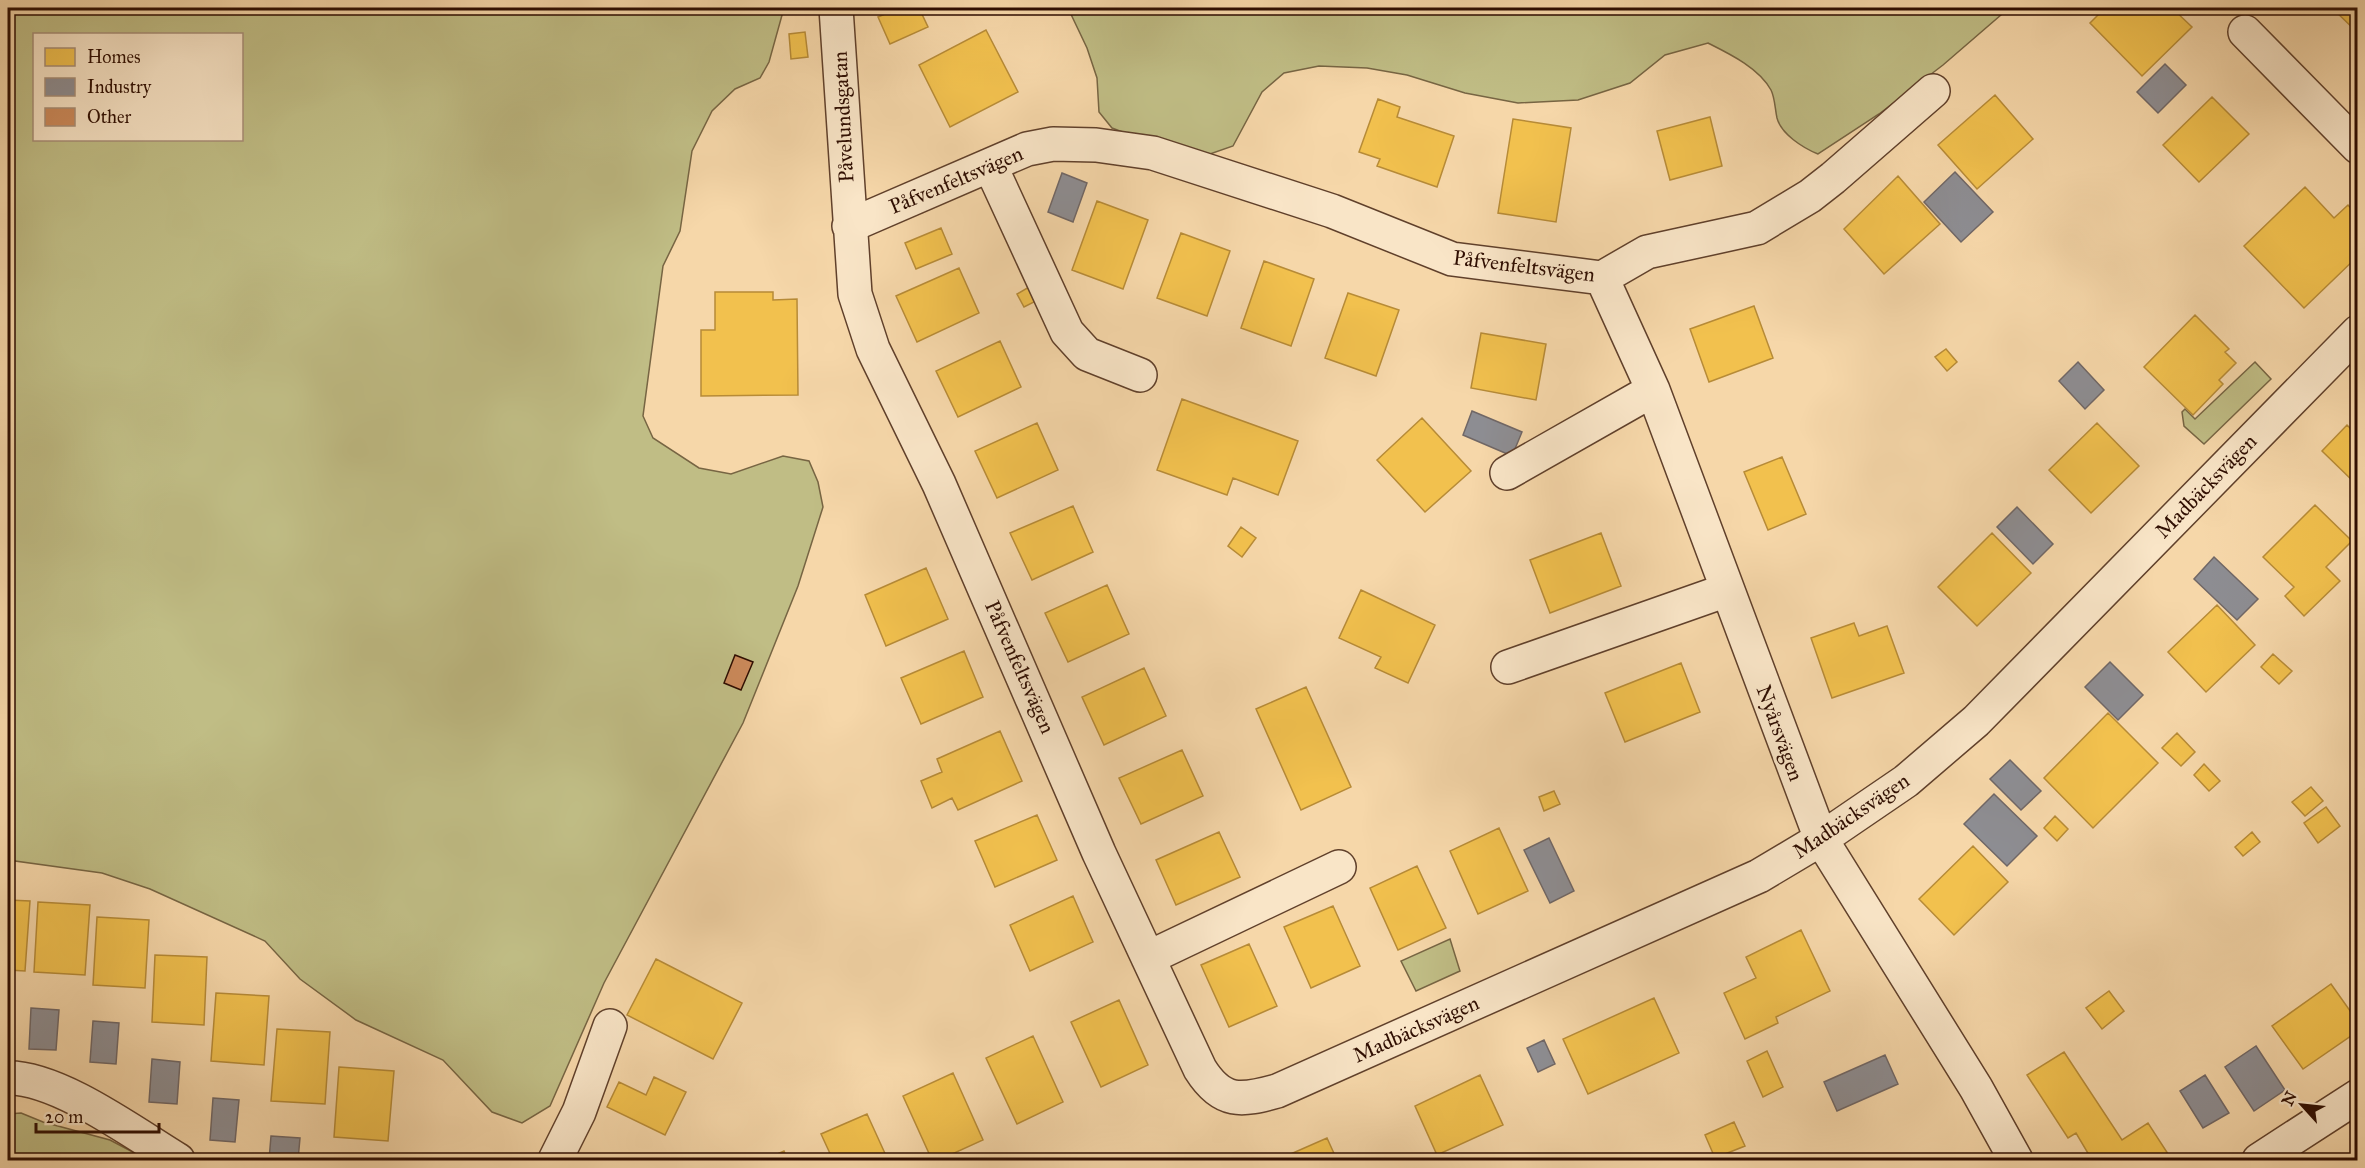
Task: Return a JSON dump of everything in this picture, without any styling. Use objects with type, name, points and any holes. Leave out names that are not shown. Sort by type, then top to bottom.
[{"type":"street","name":"Påvelundsgatan","points":[[836,8],[849,226]]},
{"type":"street","points":[[2244,32],[2358,147]]},
{"type":"street","name":"Påfvenfeltsvägen","points":[[1216,1090],[1200,1069],[1148,958],[939,484],[883,373],[855,294],[849,226],[1027,149],[1053,144],[1126,147],[1153,153],[1332,211],[1452,259],[1602,278],[1647,252],[1757,228],[1833,178],[1933,91]]},
{"type":"street","points":[[990,165],[1067,332],[1087,354],[1140,375]]},
{"type":"street","name":"Nyårsvägen","points":[[1602,278],[1653,390],[1821,839],[1976,1088],[2016,1161]]},
{"type":"street","name":"Madbäcksvägen","points":[[1216,1090],[1230,1097],[1247,1099],[1277,1091],[1759,876],[1821,839],[1906,781],[1976,721],[2358,332]]},
{"type":"street","points":[[1507,473],[1653,390]]},
{"type":"street","points":[[1508,667],[1727,590]]},
{"type":"street","points":[[1148,958],[1339,867]]},
{"type":"street","points":[[555,1161],[579,1112],[610,1026]]},
{"type":"street","points":[[8,1078],[21,1078],[62,1091],[178,1161]]},
{"type":"street","points":[[2259,1161],[2358,1096]]},
{"type":"shaded area","points":[[8,8],[784,8],[769,62],[760,78],[735,89],[712,111],[692,151],[680,231],[663,266],[643,416],[653,438],[699,468],[731,474],[783,456],[809,461],[818,482],[823,507],[798,586],[743,723],[604,983],[550,1106],[522,1123],[492,1112],[443,1060],[356,1020],[300,979],[265,941],[150,889],[102,873],[8,860]]},
{"type":"shaded area","points":[[1068,8],[2009,8],[1943,65],[1879,114],[1818,154],[1799,144],[1783,130],[1777,118],[1771,90],[1766,82],[1752,68],[1708,43],[1665,55],[1630,83],[1578,100],[1518,103],[1465,93],[1407,75],[1367,68],[1319,66],[1284,73],[1262,92],[1233,146],[1210,154],[1165,142],[1141,139],[1112,128],[1099,112],[1097,78],[1087,48]]},
{"type":"shaded area","points":[[2255,362],[2271,379],[2204,444],[2184,426],[2182,412],[2185,409],[2195,419]]},
{"type":"shaded area","points":[[1450,939],[1460,971],[1416,991],[1401,961]]},
{"type":"shaded area","points":[[21,1113],[43,1122],[110,1140],[148,1160],[8,1160],[8,1114]]},
{"type":"building: Homes","points":[[900,8],[919,8],[928,27],[890,44],[878,17]]},
{"type":"building: Homes","points":[[2105,8],[2172,8],[2192,27],[2142,76],[2090,23]]},
{"type":"building: Homes","points":[[2332,8],[2358,8],[2358,33]]},
{"type":"building: Homes","points":[[986,30],[1018,92],[950,127],[919,65]]},
{"type":"building: Homes","points":[[805,32],[808,57],[791,59],[789,34]]},
{"type":"building: Homes","points":[[1995,95],[2033,139],[1977,189],[1938,145]]},
{"type":"building: Homes","points":[[2212,97],[2249,134],[2199,182],[2163,145]]},
{"type":"building: Homes","points":[[1378,99],[1400,107],[1397,117],[1454,136],[1437,187],[1377,166],[1380,159],[1359,152]]},
{"type":"building: Homes","points":[[1710,117],[1722,166],[1670,180],[1657,131]]},
{"type":"building: Homes","points":[[1513,119],[1571,128],[1556,222],[1498,213]]},
{"type":"building: Homes","points":[[1898,176],[1940,224],[1884,274],[1844,229]]},
{"type":"building: Homes","points":[[2305,187],[2334,218],[2348,205],[2358,216],[2358,256],[2304,308],[2244,246]]},
{"type":"building: Homes","points":[[1097,201],[1148,220],[1123,289],[1072,270]]},
{"type":"building: Homes","points":[[941,228],[952,254],[916,269],[905,243]]},
{"type":"building: Homes","points":[[1181,233],[1230,251],[1207,316],[1157,298]]},
{"type":"building: Homes","points":[[1264,261],[1314,279],[1291,346],[1241,328]]},
{"type":"building: Homes","points":[[959,268],[979,313],[917,342],[896,296]]},
{"type":"building: Homes","points":[[1029,287],[1036,301],[1024,307],[1017,294]]},
{"type":"building: Homes","points":[[715,292],[773,292],[773,300],[797,299],[798,395],[701,396],[701,330],[715,330]]},
{"type":"building: Homes","points":[[1348,293],[1399,310],[1376,376],[1325,358]]},
{"type":"building: Homes","points":[[1754,306],[1773,358],[1709,382],[1690,329]]},
{"type":"building: Homes","points":[[2195,315],[2229,349],[2225,352],[2236,363],[2219,380],[2223,384],[2193,415],[2144,367]]},
{"type":"building: Homes","points":[[1481,333],[1546,344],[1536,400],[1471,388]]},
{"type":"building: Homes","points":[[1000,341],[1021,387],[958,417],[936,371]]},
{"type":"building: Homes","points":[[1946,349],[1957,362],[1947,371],[1935,357]]},
{"type":"building: Homes","points":[[1182,399],[1298,441],[1278,495],[1233,478],[1227,495],[1157,470]]},
{"type":"building: Homes","points":[[1422,418],[1471,471],[1425,512],[1377,460]]},
{"type":"building: Homes","points":[[1037,423],[1058,470],[997,498],[975,451]]},
{"type":"building: Homes","points":[[2097,423],[2139,466],[2091,513],[2049,470]]},
{"type":"building: Homes","points":[[2347,425],[2358,436],[2358,486],[2322,451]]},
{"type":"building: Homes","points":[[1782,457],[1806,514],[1768,530],[1744,472]]},
{"type":"building: Homes","points":[[2315,505],[2352,541],[2326,567],[2340,581],[2304,616],[2285,596],[2294,587],[2263,557]]},
{"type":"building: Homes","points":[[1073,506],[1093,552],[1032,580],[1010,533]]},
{"type":"building: Homes","points":[[1241,527],[1256,538],[1242,557],[1228,546]]},
{"type":"building: Homes","points":[[1601,533],[1621,586],[1550,613],[1530,560]]},
{"type":"building: Homes","points":[[1992,533],[2031,573],[1977,626],[1938,587]]},
{"type":"building: Homes","points":[[926,568],[948,619],[886,646],[865,595]]},
{"type":"building: Homes","points":[[1107,585],[1129,634],[1068,662],[1045,613]]},
{"type":"building: Homes","points":[[1361,590],[1435,625],[1408,683],[1375,668],[1381,657],[1339,638]]},
{"type":"building: Homes","points":[[2217,605],[2255,645],[2206,692],[2168,652]]},
{"type":"building: Homes","points":[[1854,623],[1859,636],[1887,626],[1904,673],[1832,698],[1811,638]]},
{"type":"building: Homes","points":[[964,651],[983,697],[921,724],[901,678]]},
{"type":"building: Homes","points":[[2273,654],[2292,671],[2279,684],[2261,667]]},
{"type":"building: Homes","points":[[1681,663],[1700,712],[1625,742],[1605,693]]},
{"type":"building: Homes","points":[[1144,668],[1166,716],[1104,745],[1082,697]]},
{"type":"building: Homes","points":[[1306,687],[1351,787],[1301,810],[1256,709]]},
{"type":"building: Homes","points":[[2108,713],[2158,763],[2093,828],[2044,778]]},
{"type":"building: Homes","points":[[1000,731],[1022,781],[958,810],[952,798],[932,808],[921,781],[942,772],[937,759]]},
{"type":"building: Homes","points":[[2177,733],[2195,752],[2181,766],[2162,748]]},
{"type":"building: Homes","points":[[1182,750],[1203,796],[1141,824],[1119,778]]},
{"type":"building: Homes","points":[[2204,764],[2220,781],[2209,791],[2194,775]]},
{"type":"building: Homes","points":[[2311,787],[2323,801],[2305,816],[2292,802]]},
{"type":"building: Homes","points":[[1554,791],[1560,804],[1544,811],[1539,797]]},
{"type":"building: Homes","points":[[2326,807],[2340,826],[2318,843],[2304,823]]},
{"type":"building: Homes","points":[[1037,815],[1057,860],[995,887],[975,841]]},
{"type":"building: Homes","points":[[2055,816],[2068,829],[2057,841],[2044,828]]},
{"type":"building: Homes","points":[[1499,828],[1528,891],[1478,914],[1450,851]]},
{"type":"building: Homes","points":[[1219,832],[1240,877],[1176,905],[1156,860]]},
{"type":"building: Homes","points":[[2252,832],[2260,842],[2243,856],[2235,847]]},
{"type":"building: Homes","points":[[1973,846],[2008,882],[1954,935],[1919,899]]},
{"type":"building: Homes","points":[[1417,866],[1446,928],[1398,950],[1370,888]]},
{"type":"building: Homes","points":[[1073,896],[1093,942],[1030,971],[1010,925]]},
{"type":"building: Homes","points":[[8,900],[30,901],[25,971],[8,970]]},
{"type":"building: Homes","points":[[38,902],[90,905],[85,975],[34,972]]},
{"type":"building: Homes","points":[[1333,906],[1360,966],[1311,988],[1284,927]]},
{"type":"building: Homes","points":[[97,917],[149,920],[145,988],[93,985]]},
{"type":"building: Homes","points":[[1801,930],[1830,991],[1776,1017],[1778,1023],[1745,1039],[1724,993],[1756,978],[1746,957]]},
{"type":"building: Homes","points":[[1249,944],[1277,1006],[1229,1027],[1201,965]]},
{"type":"building: Homes","points":[[155,955],[207,957],[204,1025],[152,1022]]},
{"type":"building: Homes","points":[[656,959],[742,1003],[713,1059],[627,1015]]},
{"type":"building: Homes","points":[[2331,984],[2358,1022],[2358,1031],[2303,1069],[2272,1026]]},
{"type":"building: Homes","points":[[2109,991],[2124,1011],[2102,1029],[2086,1008]]},
{"type":"building: Homes","points":[[216,993],[269,996],[264,1065],[211,1061]]},
{"type":"building: Homes","points":[[1654,998],[1679,1053],[1588,1094],[1563,1039]]},
{"type":"building: Homes","points":[[1119,1000],[1148,1065],[1101,1087],[1071,1022]]},
{"type":"building: Homes","points":[[277,1029],[330,1032],[325,1104],[271,1101]]},
{"type":"building: Homes","points":[[1033,1036],[1063,1102],[1017,1124],[986,1058]]},
{"type":"building: Homes","points":[[1767,1051],[1783,1087],[1763,1097],[1747,1061]]},
{"type":"building: Homes","points":[[2064,1052],[2122,1140],[2148,1123],[2172,1160],[2092,1160],[2076,1133],[2068,1138],[2027,1075]]},
{"type":"building: Homes","points":[[339,1067],[394,1071],[388,1141],[334,1137]]},
{"type":"building: Homes","points":[[953,1073],[983,1140],[939,1160],[932,1160],[903,1096]]},
{"type":"building: Homes","points":[[1480,1075],[1503,1125],[1437,1155],[1415,1106]]},
{"type":"building: Homes","points":[[654,1077],[686,1092],[665,1135],[607,1107],[619,1082],[646,1095]]},
{"type":"building: Homes","points":[[867,1114],[888,1160],[833,1160],[821,1134]]},
{"type":"building: Homes","points":[[1734,1122],[1745,1146],[1715,1158],[1705,1135]]},
{"type":"building: Homes","points":[[1327,1138],[1337,1160],[1277,1160]]},
{"type":"building: Homes","points":[[784,1151],[788,1160],[764,1160]]},
{"type":"building: Industry","points":[[2165,64],[2186,85],[2158,113],[2137,92]]},
{"type":"building: Industry","points":[[1955,172],[1993,212],[1961,242],[1924,202]]},
{"type":"building: Industry","points":[[1062,173],[1087,183],[1073,222],[1048,212]]},
{"type":"building: Industry","points":[[2078,362],[2104,390],[2085,409],[2059,381]]},
{"type":"building: Industry","points":[[1472,411],[1522,432],[1512,456],[1463,435]]},
{"type":"building: Industry","points":[[2017,507],[2053,544],[2033,564],[1997,527]]},
{"type":"building: Industry","points":[[2214,557],[2258,599],[2237,620],[2194,579]]},
{"type":"building: Industry","points":[[2110,662],[2143,695],[2118,720],[2085,687]]},
{"type":"building: Industry","points":[[2010,760],[2041,791],[2021,810],[1990,779]]},
{"type":"building: Industry","points":[[1994,794],[2037,836],[2007,866],[1964,824]]},
{"type":"building: Industry","points":[[1549,838],[1574,891],[1550,903],[1524,850]]},
{"type":"building: Industry","points":[[31,1008],[59,1010],[56,1050],[29,1049]]},
{"type":"building: Industry","points":[[93,1021],[119,1023],[116,1064],[90,1062]]},
{"type":"building: Industry","points":[[1544,1040],[1555,1064],[1538,1072],[1527,1048]]},
{"type":"building: Industry","points":[[2256,1046],[2285,1090],[2254,1111],[2225,1067]]},
{"type":"building: Industry","points":[[1885,1055],[1898,1084],[1837,1111],[1824,1082]]},
{"type":"building: Industry","points":[[152,1059],[180,1062],[177,1104],[149,1102]]},
{"type":"building: Industry","points":[[2205,1075],[2229,1113],[2203,1128],[2180,1091]]},
{"type":"building: Industry","points":[[213,1098],[239,1100],[235,1142],[210,1140]]},
{"type":"building: Industry","points":[[271,1136],[300,1138],[298,1160],[269,1160]]},
{"type":"building: Other","points":[[735,655],[753,662],[741,690],[724,683]]}]
